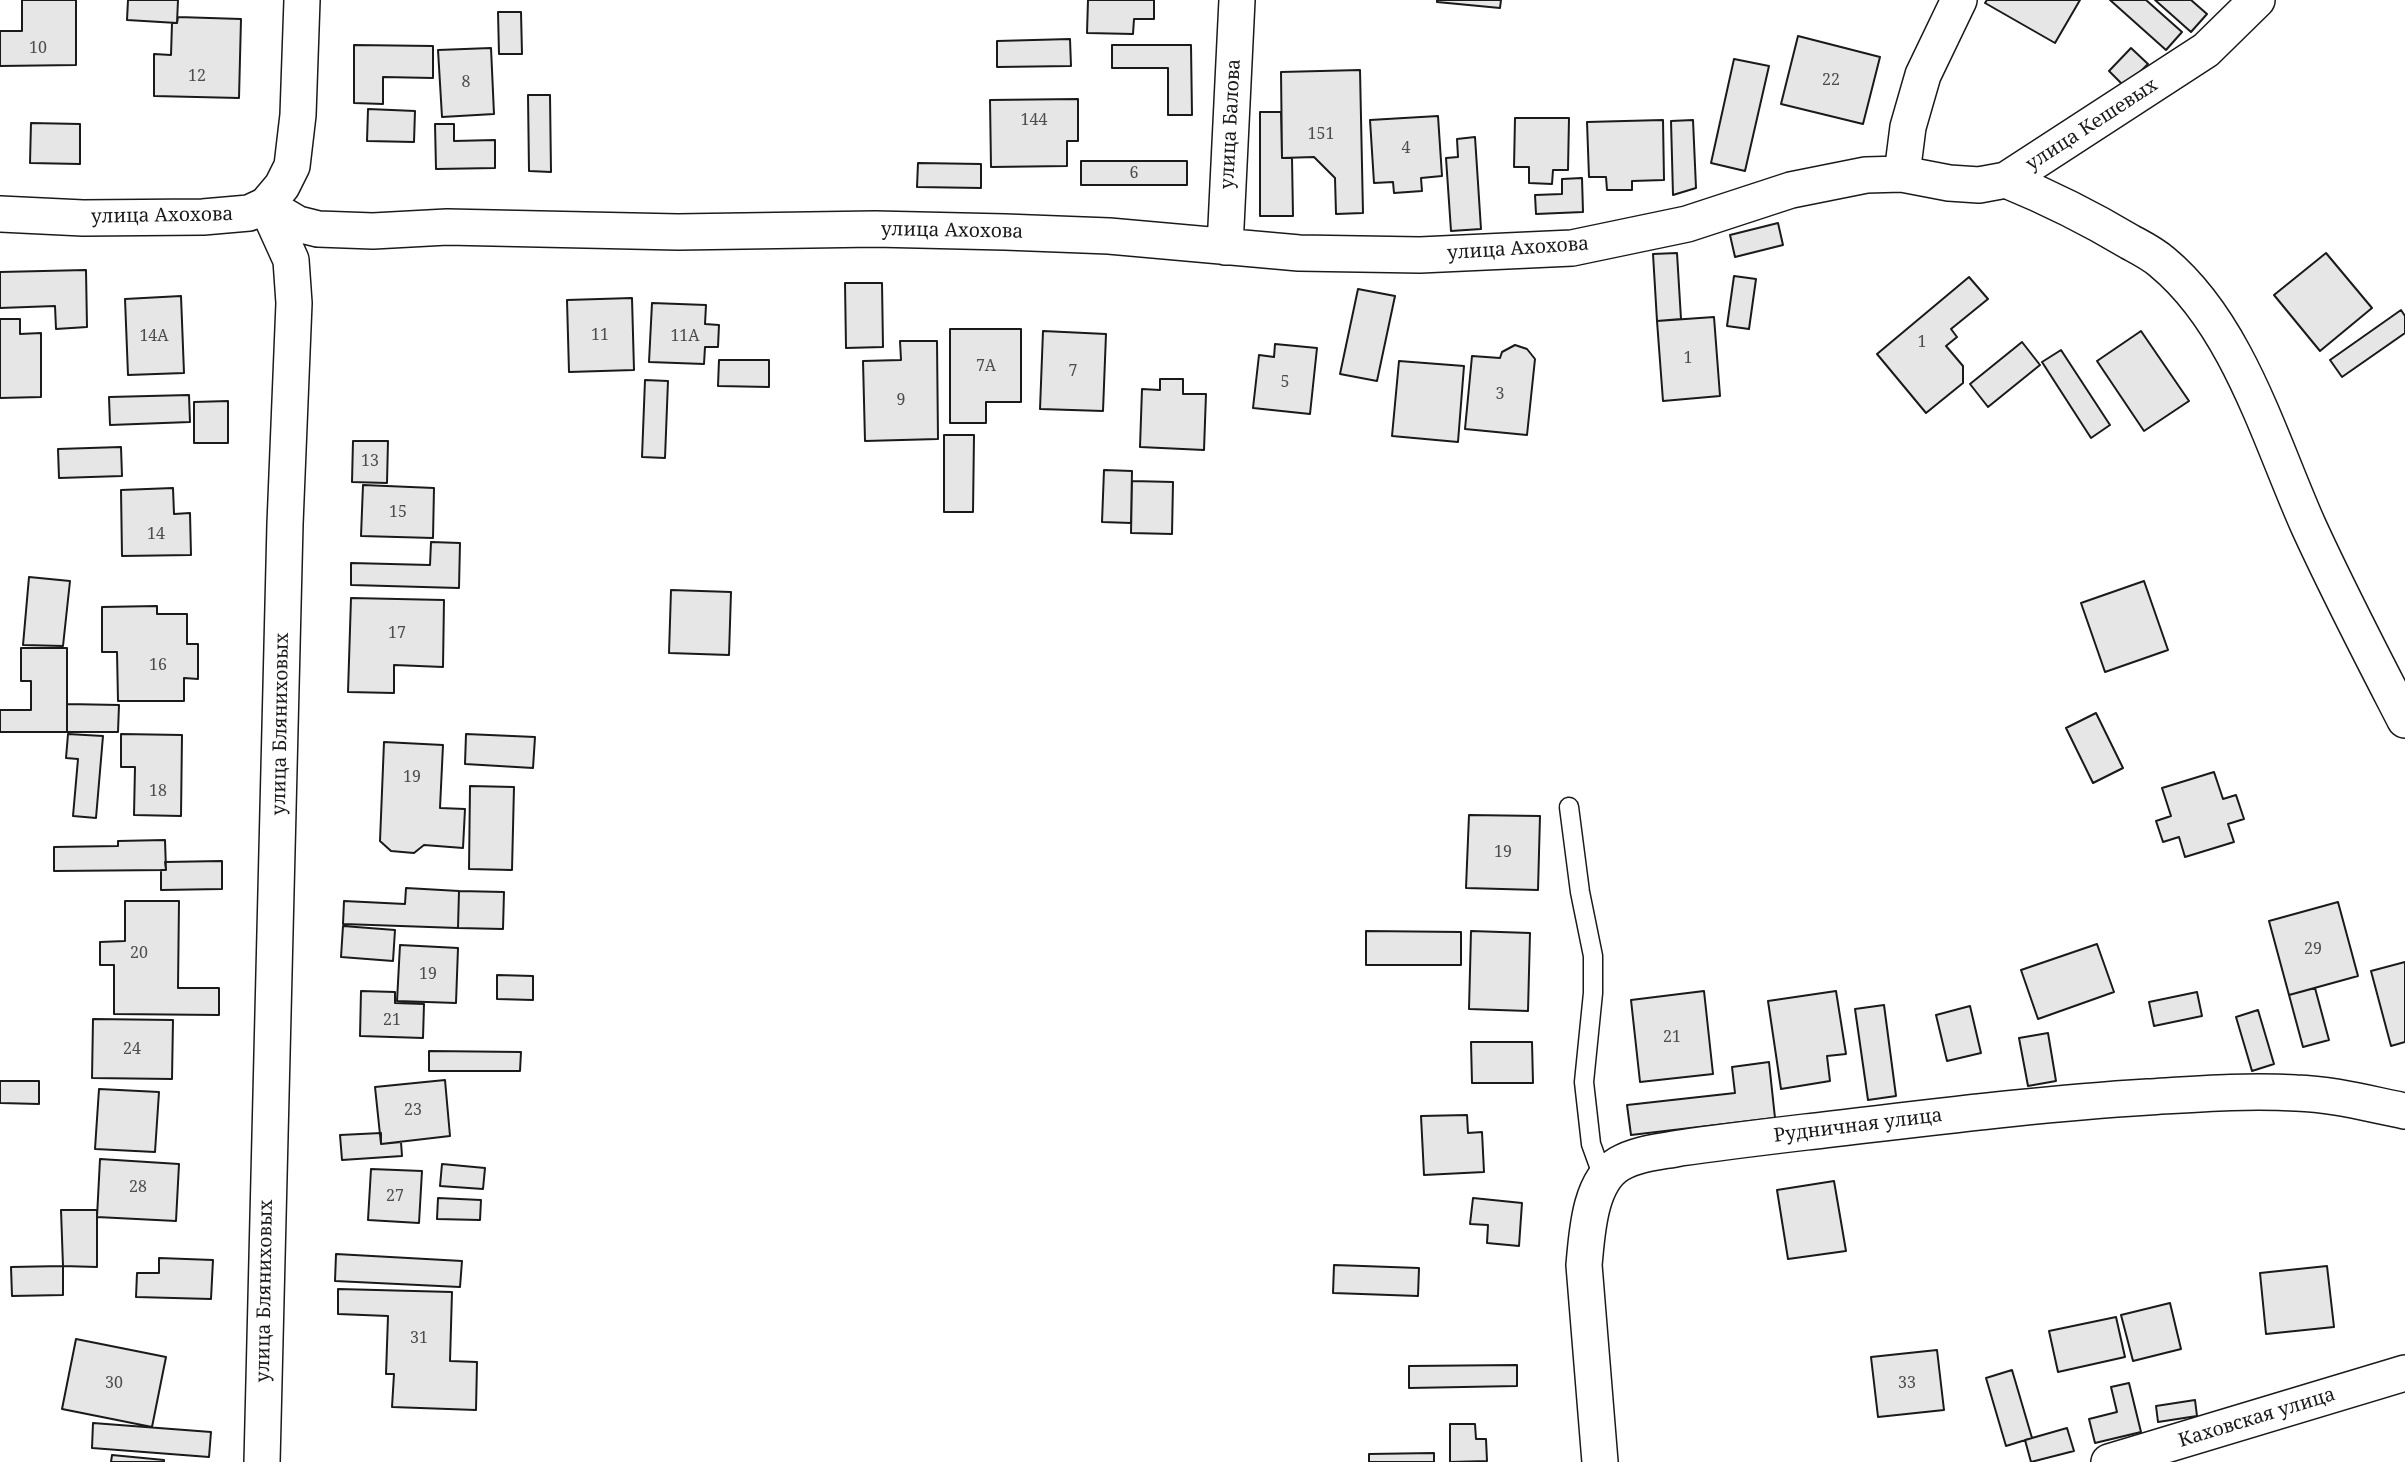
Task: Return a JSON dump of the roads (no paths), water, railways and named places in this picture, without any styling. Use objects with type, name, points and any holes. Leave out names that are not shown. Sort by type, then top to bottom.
[{"type":"street","points":[[267,205],[282,186],[292,166],[298,115],[302,0]]},
{"type":"street","name":"улица Балова","points":[[1225,247],[1237,0]]},
{"type":"street","points":[[1902,174],[1908,127],[1923,75],[1959,0]]},
{"type":"street","name":"улица Кешевых","points":[[1902,174],[1949,183],[1979,185],[2007,180],[2206,50],[2257,0]]},
{"type":"street","name":"улица Ахохова","points":[[0,214],[83,218],[203,218],[249,213],[267,205],[298,224],[318,229],[373,231],[447,227],[678,232],[876,229],[979,231],[1109,236],[1299,253],[1420,255],[1572,248],[1687,224],[1791,190],[1866,176],[1902,174]]},
{"type":"street","points":[[2007,180],[2064,204],[2161,261],[2201,301],[2221,330],[2309,527],[2405,720]]},
{"type":"street","name":"улица Бляниховых","points":[[262,1462],[285,524],[294,303],[291,260],[267,205]]},
{"type":"street","name":"Рудничная улица","points":[[1600,1462],[1584,1265],[1591,1206],[1604,1180],[1617,1165],[1641,1154],[1967,1112],[2224,1092],[2298,1093],[2349,1098],[2405,1111]]},
{"type":"street","name":"Каховская улица","points":[[2109,1462],[2405,1373]]},
{"type":"lane","points":[[1569,807],[1592,956],[1593,993],[1584,1082],[1591,1144],[1604,1180]]}]
